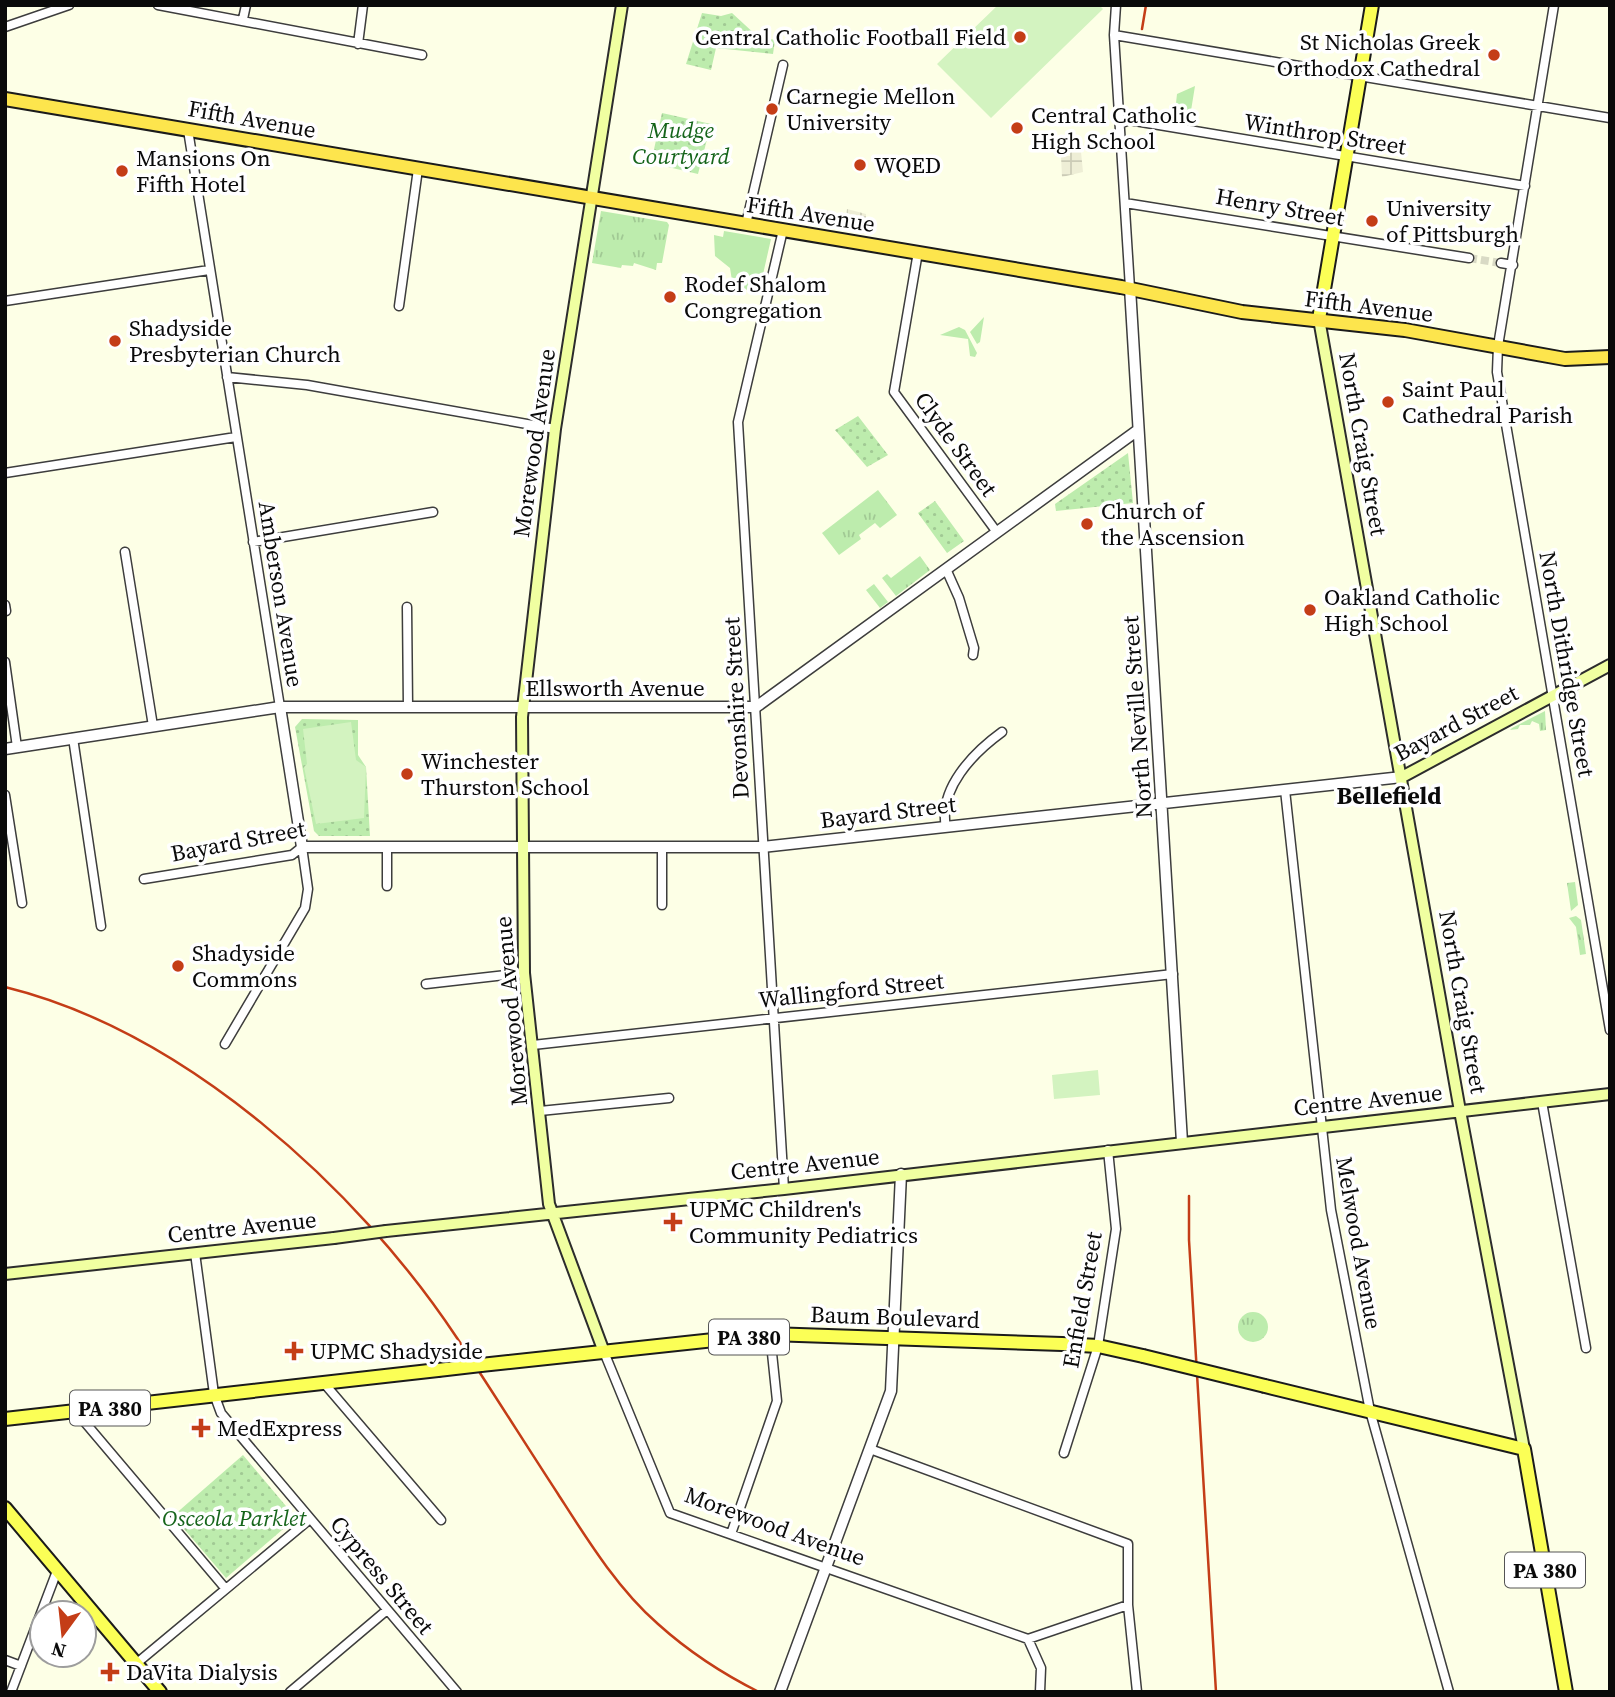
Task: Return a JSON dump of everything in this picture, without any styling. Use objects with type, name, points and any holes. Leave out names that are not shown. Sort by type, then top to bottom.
[{"type":"highway","name":"Fifth Avenue","points":[[11,100],[1130,288],[1242,312],[1319,319],[1565,359],[1610,357]]},
{"type":"main road","name":"Morewood Avenue","points":[[604,1352],[551,1213],[524,973],[522,707],[555,429],[622,5]]},
{"type":"main road","points":[[1319,319],[1373,5]]},
{"type":"main road","points":[[5,92],[11,100]]},
{"type":"main road","name":"North Craig Street","points":[[1319,319],[1566,1692]]},
{"type":"main road","name":"Bayard Street","points":[[1402,778],[1610,664]]},
{"type":"main road","name":"Centre Avenue","points":[[5,1274],[783,1189],[1610,1094]]},
{"type":"main road","name":"Baum Boulevard","points":[[5,1419],[771,1334],[1098,1346],[1524,1449]]},
{"type":"main road","points":[[5,1508],[159,1691]]},
{"type":"street","points":[[5,27],[69,5]]},
{"type":"street","points":[[158,5],[422,55]]},
{"type":"street","points":[[243,19],[246,5]]},
{"type":"street","points":[[358,44],[363,5]]},
{"type":"street","points":[[1116,5],[1114,35],[1130,288]]},
{"type":"street","name":"North Dithridge Street","points":[[1553,5],[1498,346],[1497,372],[1610,1030]]},
{"type":"street","points":[[1114,35],[1610,118]]},
{"type":"street","points":[[746,224],[783,65]]},
{"type":"street","name":"Winthrop Street","points":[[1120,124],[1129,120],[1525,186]]},
{"type":"street","name":"Amberson Avenue","points":[[188,130],[307,889],[305,908],[225,1044]]},
{"type":"street","points":[[399,306],[418,169]]},
{"type":"street","name":"Henry Street","points":[[1125,203],[1469,258]]},
{"type":"street","name":"Devonshire Street","points":[[783,230],[738,422],[783,1189]]},
{"type":"street","name":"Clyde Street","points":[[918,252],[894,392],[996,531]]},
{"type":"street","points":[[1501,263],[1513,265]]},
{"type":"street","points":[[5,301],[209,270]]},
{"type":"street","name":"North Neville Street","points":[[1130,288],[1182,1142]]},
{"type":"street","points":[[227,377],[307,385],[555,429]]},
{"type":"street","points":[[756,707],[1138,430]]},
{"type":"street","points":[[5,473],[236,437]]},
{"type":"street","points":[[253,542],[433,513]]},
{"type":"street","points":[[125,552],[153,726]]},
{"type":"street","points":[[946,569],[959,598],[974,649],[973,655]]},
{"type":"street","points":[[5,605],[6,611]]},
{"type":"street","points":[[408,607],[408,707]]},
{"type":"street","points":[[5,662],[18,747]]},
{"type":"street","name":"Ellsworth Avenue","points":[[5,749],[279,707],[756,707]]},
{"type":"street","points":[[946,827],[944,801],[950,788],[985,747],[1002,732]]},
{"type":"street","points":[[73,738],[101,926]]},
{"type":"street","name":"Bayard Street","points":[[144,879],[292,855],[302,847],[762,848],[1402,778]]},
{"type":"street","name":"Melwood Avenue","points":[[1285,790],[1331,1210],[1370,1411],[1449,1692]]},
{"type":"street","points":[[5,795],[22,903]]},
{"type":"street","points":[[387,847],[387,886]]},
{"type":"street","points":[[662,848],[662,905]]},
{"type":"street","points":[[426,984],[524,973]]},
{"type":"street","name":"Wallingford Street","points":[[533,1045],[1173,974]]},
{"type":"street","points":[[540,1111],[669,1098]]},
{"type":"street","points":[[1542,1102],[1586,1348]]},
{"type":"street","name":"Enfield Street","points":[[1064,1453],[1098,1346],[1116,1229],[1108,1150]]},
{"type":"street","points":[[780,1692],[891,1391],[901,1174]]},
{"type":"street","name":"Cypress Street","points":[[195,1253],[214,1394],[222,1413],[457,1692]]},
{"type":"street","points":[[731,1535],[778,1401],[771,1334]]},
{"type":"street","name":"Morewood Avenue","points":[[604,1352],[670,1513],[1028,1639]]},
{"type":"street","points":[[323,1382],[441,1520]]},
{"type":"street","points":[[77,1413],[225,1588]]},
{"type":"street","points":[[870,1450],[1128,1544],[1128,1605],[1137,1692]]},
{"type":"street","points":[[137,1663],[310,1519]]},
{"type":"street","points":[[11,1692],[57,1571]]},
{"type":"street","points":[[1040,1692],[1041,1668],[1028,1639],[1128,1605]]},
{"type":"street","points":[[290,1692],[387,1610]]},
{"type":"street","points":[[5,1660],[21,1666]]},
{"type":"green space","name":"Central Catholic Football Field","points":[[998,5],[1099,5],[1103,9],[991,118],[937,64]]},
{"type":"green space","points":[[702,13],[721,16],[732,13],[757,36],[775,40],[773,54],[716,48],[711,70],[686,64]]},
{"type":"green space","points":[[1195,86],[1189,123],[1174,121],[1177,94]]},
{"type":"green space","name":"Mudge Courtyard","points":[[662,113],[711,124],[698,174],[651,163]]},
{"type":"green space","points":[[601,211],[667,222],[669,225],[662,263],[657,263],[656,270],[634,263],[633,266],[622,265],[621,268],[592,263]]},
{"type":"green space","points":[[724,231],[771,239],[759,292],[733,287],[730,268],[715,256],[714,235],[723,237]]},
{"type":"green space","points":[[984,317],[980,342],[977,344],[970,332]]},
{"type":"green space","points":[[959,327],[965,330],[977,353],[975,357],[970,356],[968,339],[940,335]]},
{"type":"green space","points":[[858,416],[888,455],[867,467],[835,430]]},
{"type":"green space","points":[[1128,453],[1133,503],[1056,511],[1055,504]]},
{"type":"green space","points":[[878,490],[897,515],[880,528],[875,523],[859,535],[861,539],[839,555],[822,533]]},
{"type":"green space","points":[[935,501],[964,541],[947,553],[918,513]]},
{"type":"green space","points":[[920,556],[930,570],[896,596],[882,578],[887,574],[891,578]]},
{"type":"green space","points":[[874,584],[888,602],[880,608],[866,590]]},
{"type":"green space","points":[[1545,711],[1546,730],[1540,731],[1539,724],[1532,721],[1530,725],[1520,725],[1518,729],[1510,730],[1512,728]]},
{"type":"green space","points":[[302,719],[358,720],[358,755],[366,767],[370,836],[319,836],[314,831],[295,727]]},
{"type":"green space","points":[[351,722],[356,760],[366,767],[364,818],[316,824],[304,767],[307,764],[303,729]]},
{"type":"green space","points":[[1575,882],[1578,905],[1571,911],[1567,883]]},
{"type":"green space","points":[[1576,916],[1581,920],[1586,954],[1580,955],[1576,927],[1569,918]]},
{"type":"green space","points":[[1098,1070],[1100,1095],[1054,1099],[1052,1075]]},
{"type":"green space","points":[[1253,1312],[1264,1316],[1268,1327],[1264,1338],[1253,1342],[1242,1338],[1238,1327],[1242,1316]]},
{"type":"green space","name":"Osceola Parklet","points":[[243,1455],[296,1518],[226,1578],[173,1516]]},
{"type":"shaded area","points":[[1070,152],[1081,152],[1083,172],[1062,177],[1061,156],[1070,156]]},
{"type":"shaded area","points":[[847,209],[866,214],[866,234],[853,232],[856,220],[846,217]]},
{"type":"tunnel","points":[[1469,258],[1501,263]]},
{"type":"railway","points":[[1142,29],[1146,5]]},
{"type":"railway","points":[[5,987],[72,1009],[137,1039],[200,1078],[261,1122],[317,1172],[369,1226],[416,1281],[457,1338],[592,1545],[629,1595],[681,1643],[719,1670],[759,1692]]},
{"type":"railway","points":[[1189,1196],[1189,1240],[1216,1692]]},
{"type":"place","name":"Central Catholic Football Field","points":[[1020,37]]},
{"type":"place","name":"St Nicholas Greek Orthodox Cathedral","points":[[1494,55]]},
{"type":"place","name":"Carnegie Mellon University","points":[[772,109]]},
{"type":"place","name":"Central Catholic High School","points":[[1017,128]]},
{"type":"place","name":"WQED","points":[[860,165]]},
{"type":"place","name":"Mansions On Fifth Hotel","points":[[122,171]]},
{"type":"place","name":"University of Pittsburgh","points":[[1372,221]]},
{"type":"place","name":"Rodef Shalom Congregation","points":[[670,297]]},
{"type":"place","name":"Shadyside Presbyterian Church","points":[[115,341]]},
{"type":"place","name":"Saint Paul Cathedral Parish","points":[[1388,402]]},
{"type":"place","name":"Church of the Ascension","points":[[1087,524]]},
{"type":"place","name":"Oakland Catholic High School","points":[[1310,610]]},
{"type":"place","name":"Winchester Thurston School","points":[[407,774]]},
{"type":"place","name":"Shadyside Commons","points":[[178,966]]},
{"type":"place","name":"UPMC Children's Community Pediatrics","points":[[673,1222]]},
{"type":"place","name":"UPMC Shadyside","points":[[294,1351]]},
{"type":"place","name":"MedExpress","points":[[201,1428]]},
{"type":"place","name":"DaVita Dialysis","points":[[110,1672]]},
{"type":"district","name":"Bellefield","points":[[1389,795]]}]
